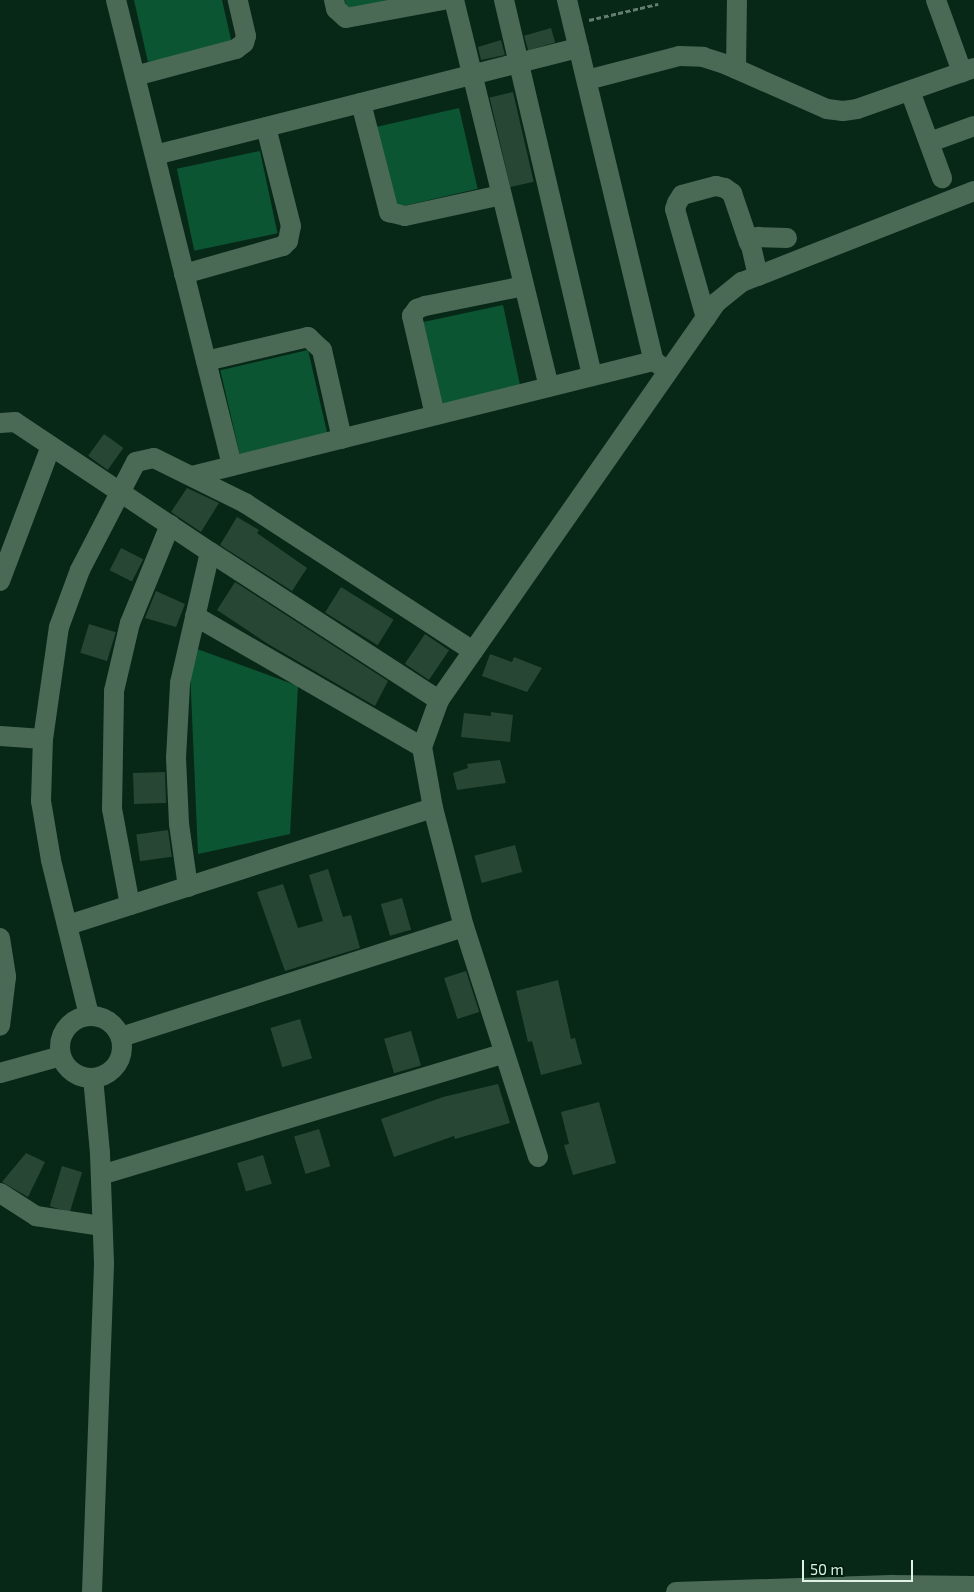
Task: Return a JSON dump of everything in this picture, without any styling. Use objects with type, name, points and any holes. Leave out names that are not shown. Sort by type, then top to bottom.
[{"type":"street","points":[[116,0],[232,466]]},
{"type":"street","points":[[135,76],[240,46],[246,36],[238,0]]},
{"type":"street","points":[[334,0],[336,8],[346,18],[443,0]]},
{"type":"street","points":[[454,0],[549,387]]},
{"type":"street","points":[[504,0],[592,376]]},
{"type":"street","points":[[568,0],[661,366]]},
{"type":"street","points":[[736,69],[737,0]]},
{"type":"street","points":[[587,80],[679,56],[703,58],[736,69],[827,109],[843,112],[968,70],[936,0]]},
{"type":"street","points":[[155,154],[518,66],[579,48]]},
{"type":"street","points":[[910,91],[942,178]]},
{"type":"street","points":[[361,103],[389,212],[405,216],[502,195]]},
{"type":"street","points":[[930,142],[974,126]]},
{"type":"street","points":[[184,274],[283,246],[288,241],[291,226],[266,127]]},
{"type":"street","points":[[706,318],[675,209],[682,195],[716,186],[725,188],[732,193],[758,276]]},
{"type":"street","points":[[538,1158],[464,928],[433,808],[422,747],[439,700],[661,366],[727,293],[758,276],[974,191]]},
{"type":"street","points":[[749,243],[753,237],[787,238]]},
{"type":"street","points":[[435,415],[412,316],[425,306],[524,286]]},
{"type":"street","points":[[206,361],[308,337],[322,350],[342,439]]},
{"type":"street","points":[[192,476],[592,376],[661,366]]},
{"type":"street","points":[[0,423],[15,422],[210,552],[439,700]]},
{"type":"street","points":[[0,581],[51,446]]},
{"type":"street","points":[[89,1015],[51,860],[41,801],[42,739],[59,627],[80,570],[119,490],[136,462],[144,458],[154,458],[246,503],[473,651]]},
{"type":"street","points":[[130,905],[112,809],[114,691],[130,623],[170,525]]},
{"type":"street","points":[[188,887],[179,824],[176,758],[180,684],[210,552]]},
{"type":"street","points":[[195,616],[422,747]]},
{"type":"street","points":[[0,736],[42,739]]},
{"type":"street","points":[[68,925],[433,808]]},
{"type":"street","points":[[121,1037],[464,928]]},
{"type":"street","points":[[0,938],[6,977],[0,1026]]},
{"type":"street","points":[[89,1015],[102,1017],[114,1025],[121,1037],[122,1051],[117,1064],[107,1074],[93,1078],[74,1072],[61,1056],[60,1042],[65,1029],[75,1020],[89,1015]]},
{"type":"street","points":[[101,1175],[504,1053]]},
{"type":"street","points":[[0,1073],[61,1056]]},
{"type":"street","points":[[92,1592],[102,1226],[101,1175],[93,1078]]},
{"type":"street","points":[[0,1193],[36,1216],[102,1226]]},
{"type":"street","points":[[676,1592],[974,1586]]},
{"type":"path","points":[[573,23],[658,4]]},
{"type":"green space","points":[[134,0],[222,0],[232,44],[148,62]]},
{"type":"green space","points":[[345,0],[400,0],[347,12]]},
{"type":"green space","points":[[459,108],[478,189],[395,208],[376,127]]},
{"type":"green space","points":[[260,151],[277,233],[194,251],[177,169]]},
{"type":"green space","points":[[503,305],[520,387],[437,405],[420,323]]},
{"type":"green space","points":[[308,350],[327,434],[240,454],[220,370]]},
{"type":"green space","points":[[189,646],[298,686],[290,834],[198,854]]},
{"type":"building","points":[[551,28],[555,42],[528,50],[524,36]]},
{"type":"building","points":[[501,40],[505,55],[481,60],[478,47]]},
{"type":"building","points":[[513,92],[534,182],[510,187],[490,97]]},
{"type":"building","points":[[104,434],[123,448],[108,470],[88,456]]},
{"type":"building","points":[[187,488],[219,503],[201,532],[171,512]]},
{"type":"building","points":[[237,517],[259,530],[257,533],[307,568],[292,591],[220,545]]},
{"type":"building","points":[[121,548],[143,559],[132,582],[110,570]]},
{"type":"building","points":[[235,582],[388,681],[375,706],[268,644],[217,610]]},
{"type":"building","points":[[341,587],[394,620],[378,645],[325,612]]},
{"type":"building","points":[[156,591],[185,604],[176,627],[145,618]]},
{"type":"building","points":[[89,624],[116,632],[107,661],[80,653]]},
{"type":"building","points":[[425,634],[449,650],[429,680],[405,664]]},
{"type":"building","points":[[490,654],[512,662],[514,657],[542,668],[527,692],[482,676]]},
{"type":"building","points":[[491,712],[513,715],[510,742],[461,737],[464,713],[491,716]]},
{"type":"building","points":[[500,760],[506,783],[457,790],[453,773],[468,768],[467,764]]},
{"type":"building","points":[[165,772],[166,803],[134,804],[133,773]]},
{"type":"building","points":[[168,830],[172,857],[140,861],[136,834]]},
{"type":"building","points":[[515,845],[522,872],[482,883],[474,856]]},
{"type":"building","points":[[328,869],[343,917],[351,915],[360,948],[285,971],[257,892],[283,884],[298,928],[323,921],[309,875]]},
{"type":"building","points":[[402,898],[411,930],[390,936],[381,904]]},
{"type":"building","points":[[466,971],[479,1012],[457,1019],[444,978]]},
{"type":"building","points":[[558,980],[571,1039],[575,1038],[582,1064],[541,1075],[532,1041],[528,1042],[516,991]]},
{"type":"building","points":[[300,1019],[312,1058],[282,1067],[270,1028]]},
{"type":"building","points":[[411,1031],[421,1066],[394,1073],[384,1039]]},
{"type":"building","points":[[498,1084],[510,1123],[455,1139],[454,1136],[394,1157],[381,1119],[443,1097]]},
{"type":"building","points":[[599,1102],[616,1163],[573,1175],[564,1145],[569,1144],[561,1112]]},
{"type":"building","points":[[319,1129],[330,1166],[306,1174],[294,1137]]},
{"type":"building","points":[[26,1153],[45,1162],[28,1197],[2,1182]]},
{"type":"building","points":[[263,1155],[272,1184],[246,1192],[237,1163]]},
{"type":"building","points":[[62,1166],[82,1172],[70,1212],[50,1206]]}]
